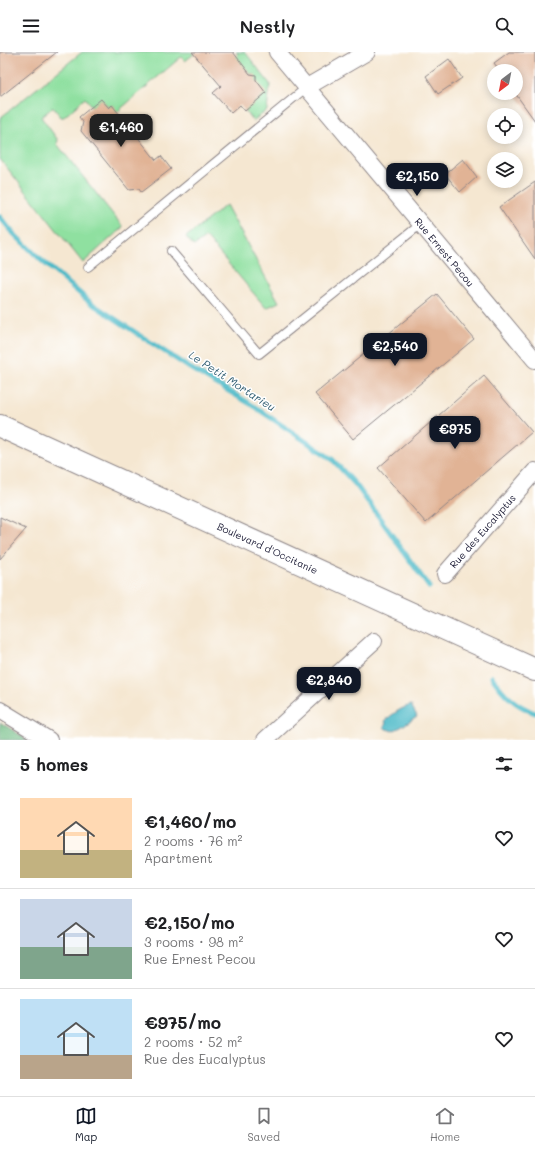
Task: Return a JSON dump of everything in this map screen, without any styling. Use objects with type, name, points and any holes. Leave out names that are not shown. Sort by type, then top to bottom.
[{"type":"main road","name":"Boulevard d'Occitanie","points":[[0,426],[535,670]]},
{"type":"street","name":"Rue Ernest Pecou","points":[[277,52],[535,360]]},
{"type":"street","points":[[307,87],[367,52]]},
{"type":"street","name":"Rue des Eucalyptus","points":[[445,574],[535,471]]},
{"type":"street","points":[[265,740],[374,641]]},
{"type":"street","points":[[0,710],[49,740]]},
{"type":"lane","points":[[88,267],[307,87]]},
{"type":"lane","points":[[171,251],[259,354],[421,224]]},
{"type":"green space","points":[[82,52],[192,52],[194,54],[185,61],[181,57],[117,112],[112,105],[109,108],[101,99],[92,107],[85,98],[64,117],[61,117],[53,107],[41,117],[58,140],[57,144],[123,227],[83,263],[0,159],[0,118]]},
{"type":"green space","points":[[236,52],[245,52],[270,84],[267,110],[253,121],[245,111],[256,81],[255,75],[250,74],[244,67],[220,71],[238,55]]},
{"type":"green space","points":[[226,205],[279,302],[266,308],[206,237],[194,246],[186,237]]},
{"type":"green space","points":[[0,722],[28,740],[0,740]]},
{"type":"water","points":[[411,705],[417,716],[401,727],[392,731],[384,727],[386,723],[385,721],[391,716]]},
{"type":"building","points":[[0,52],[57,52],[0,97]]},
{"type":"building","points":[[192,52],[233,52],[250,74],[256,75],[256,80],[266,93],[245,111],[240,105],[231,113],[213,93],[221,86]]},
{"type":"building","points":[[509,52],[535,52],[535,121],[520,100],[523,100],[523,64],[494,63]]},
{"type":"building","points":[[449,59],[462,78],[438,94],[426,76]]},
{"type":"building","points":[[101,99],[109,108],[112,105],[156,160],[161,156],[171,169],[141,192],[139,189],[129,190],[81,131],[83,122],[79,117]]},
{"type":"building","points":[[463,159],[477,177],[460,192],[445,174]]},
{"type":"building","points":[[535,182],[535,259],[499,207]]},
{"type":"building","points":[[437,294],[474,339],[353,439],[315,394]]},
{"type":"building","points":[[484,376],[532,432],[426,523],[378,468]]},
{"type":"building","points":[[0,517],[26,529],[0,559]]},
{"type":"waterway","name":"Le Petit Mortarieu","points":[[0,217],[13,233],[41,260],[91,303],[188,367],[249,403],[332,459],[356,485],[429,587]]},
{"type":"waterway","name":"Le Petit Mortarieu","points":[[492,677],[510,699],[535,713]]}]
